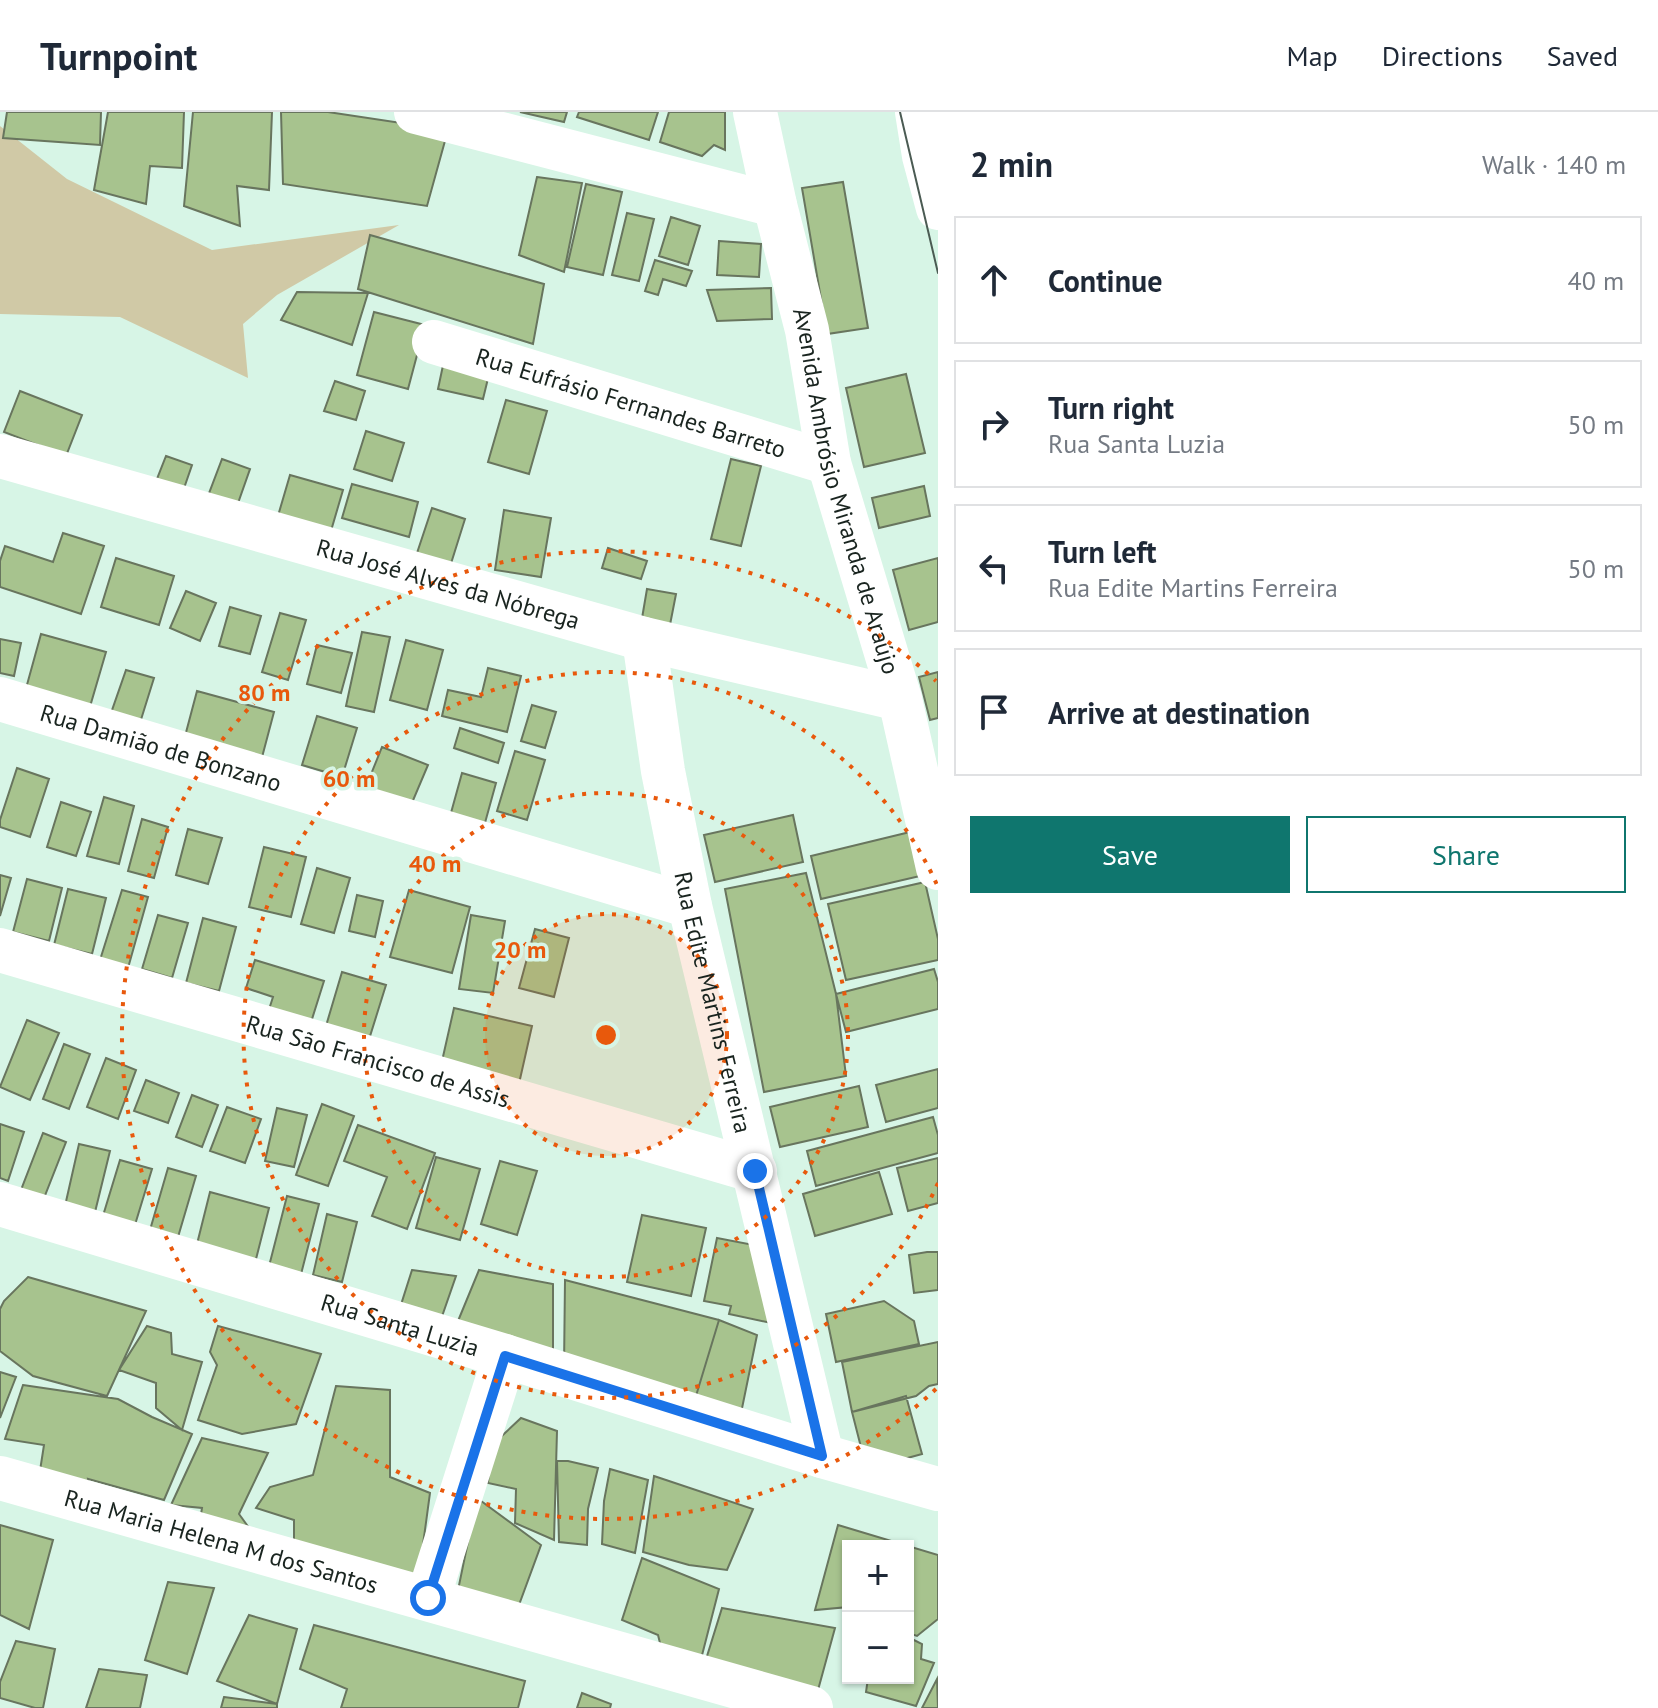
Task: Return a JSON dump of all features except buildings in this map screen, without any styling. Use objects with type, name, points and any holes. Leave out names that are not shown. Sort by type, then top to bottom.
[{"type":"street","points":[[416,112],[775,205]]},
{"type":"street","name":"Avenida Ambrósio Miranda de Araújo","points":[[755,112],[807,330],[829,463],[900,699],[938,868]]},
{"type":"street","points":[[917,112],[931,158],[938,208]]},
{"type":"street","name":"Rua Eufrásio Fernandes Barreto","points":[[434,342],[829,463]]},
{"type":"street","name":"Rua José Alves da Nóbrega","points":[[0,456],[644,639],[900,699]]},
{"type":"street","name":"Rua Edite Martins Ferreira","points":[[644,639],[663,771],[690,906],[822,1456]]},
{"type":"street","name":"Rua Damião de Bonzano","points":[[0,699],[690,906]]},
{"type":"street","name":"Rua São Francisco de Assis","points":[[0,950],[755,1171]]},
{"type":"street","name":"Rua Santa Luzia","points":[[0,1204],[938,1489]]},
{"type":"street","points":[[428,1598],[505,1356]]},
{"type":"street","name":"Rua Maria Helena M dos Santos","points":[[0,1478],[811,1708]]},
{"type":"shaded area","points":[[0,126],[67,179],[212,250],[399,225],[277,295],[243,324],[248,378],[120,317],[0,314]]},
{"type":"tram line","points":[[900,112],[938,273]]},
{"type":"route","points":[[428,1598],[505,1356],[822,1456],[755,1171]]}]
